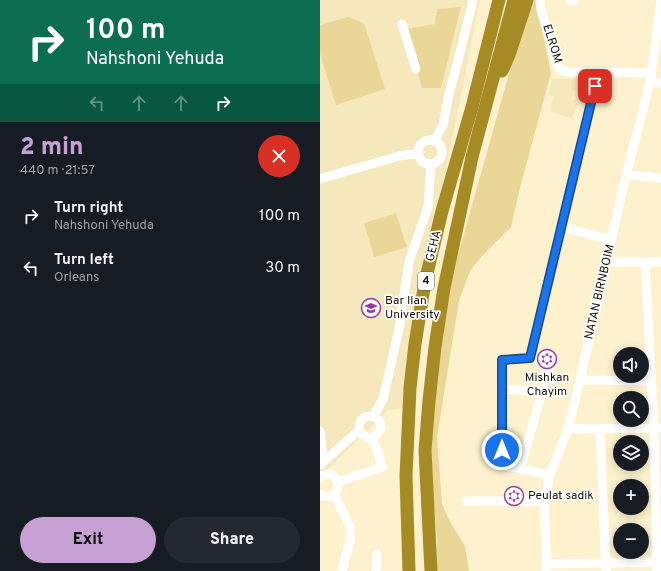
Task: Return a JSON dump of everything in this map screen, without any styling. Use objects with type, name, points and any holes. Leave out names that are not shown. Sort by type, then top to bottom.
[{"type":"highway","points":[[484,56],[494,0]]},
{"type":"highway","name":"GEHA","points":[[409,571],[406,476],[410,388],[415,344],[425,282],[442,211],[472,107],[499,0]]},
{"type":"highway","name":"GEHA","points":[[432,571],[425,450],[434,347],[444,288],[472,157],[514,0]]},
{"type":"highway","points":[[484,116],[509,55],[526,0]]},
{"type":"street","points":[[434,141],[443,125],[450,89],[473,0]]},
{"type":"street","name":"ELROM","points":[[540,0],[541,10],[557,65],[561,70],[568,72],[651,77]]},
{"type":"street","name":"NATAN BIRNBOIM","points":[[547,567],[544,501],[550,475],[568,429],[626,175],[651,77],[661,0]]},
{"type":"street","points":[[402,24],[416,69]]},
{"type":"street","points":[[651,77],[661,82]]},
{"type":"street","points":[[530,358],[595,86]]},
{"type":"street","points":[[434,141],[439,144],[442,155],[438,161],[431,164],[424,162],[419,156],[421,145],[424,142],[434,141]]},
{"type":"street","points":[[320,180],[399,156],[419,153]]},
{"type":"street","points":[[374,417],[383,399],[399,329],[409,262],[428,207],[431,164]]},
{"type":"street","points":[[626,175],[661,178]]},
{"type":"street","points":[[562,227],[611,240]]},
{"type":"street","points":[[606,262],[661,262]]},
{"type":"street","points":[[547,567],[658,565],[657,428],[651,381],[645,262]]},
{"type":"street","points":[[520,469],[550,364],[530,358],[502,360],[501,465],[520,469],[550,475]]},
{"type":"street","points":[[580,380],[651,381]]},
{"type":"street","points":[[502,389],[541,392]]},
{"type":"street","points":[[322,463],[359,430],[362,419],[368,416],[379,420],[381,430],[377,436],[370,438],[363,436],[359,430]]},
{"type":"street","points":[[600,428],[606,567]]},
{"type":"street","points":[[568,429],[657,428]]},
{"type":"street","points":[[320,431],[322,463]]},
{"type":"street","points":[[338,482],[382,466],[378,451],[370,438]]},
{"type":"street","points":[[320,477],[326,474],[330,475],[333,476],[338,482],[338,488],[334,494],[327,497],[320,494]]},
{"type":"street","points":[[334,494],[350,527],[350,541],[342,571]]},
{"type":"street","points":[[466,501],[544,501]]},
{"type":"street","points":[[376,571],[377,554]]},
{"type":"shaded area","name":"Bar Ilan University","points":[[320,0],[480,0],[438,209],[404,408],[387,411],[320,477]]},
{"type":"shaded area","points":[[532,0],[537,0],[551,73],[511,227],[482,256],[470,271],[459,301],[437,437],[442,504],[450,522],[465,546],[469,571],[437,571],[437,538],[430,461],[433,405],[451,280],[517,45]]},
{"type":"shaded area","points":[[461,7],[441,88],[422,88],[406,29],[435,24],[437,9]]},
{"type":"shaded area","points":[[348,17],[364,23],[385,89],[336,105],[320,54],[320,25]]},
{"type":"shaded area","points":[[588,78],[587,92],[573,91],[572,99],[576,100],[578,105],[572,118],[550,112],[553,97],[548,95],[552,79]]},
{"type":"shaded area","points":[[396,213],[407,247],[374,257],[364,223]]},
{"type":"place","name":"Bar Ilan University","points":[[371,308]]},
{"type":"place","name":"Mishkan Chayim","points":[[547,359]]},
{"type":"place","name":"Peulat sadik","points":[[514,496]]},
{"type":"route","points":[[502,450],[502,360],[530,358],[595,86]]}]
